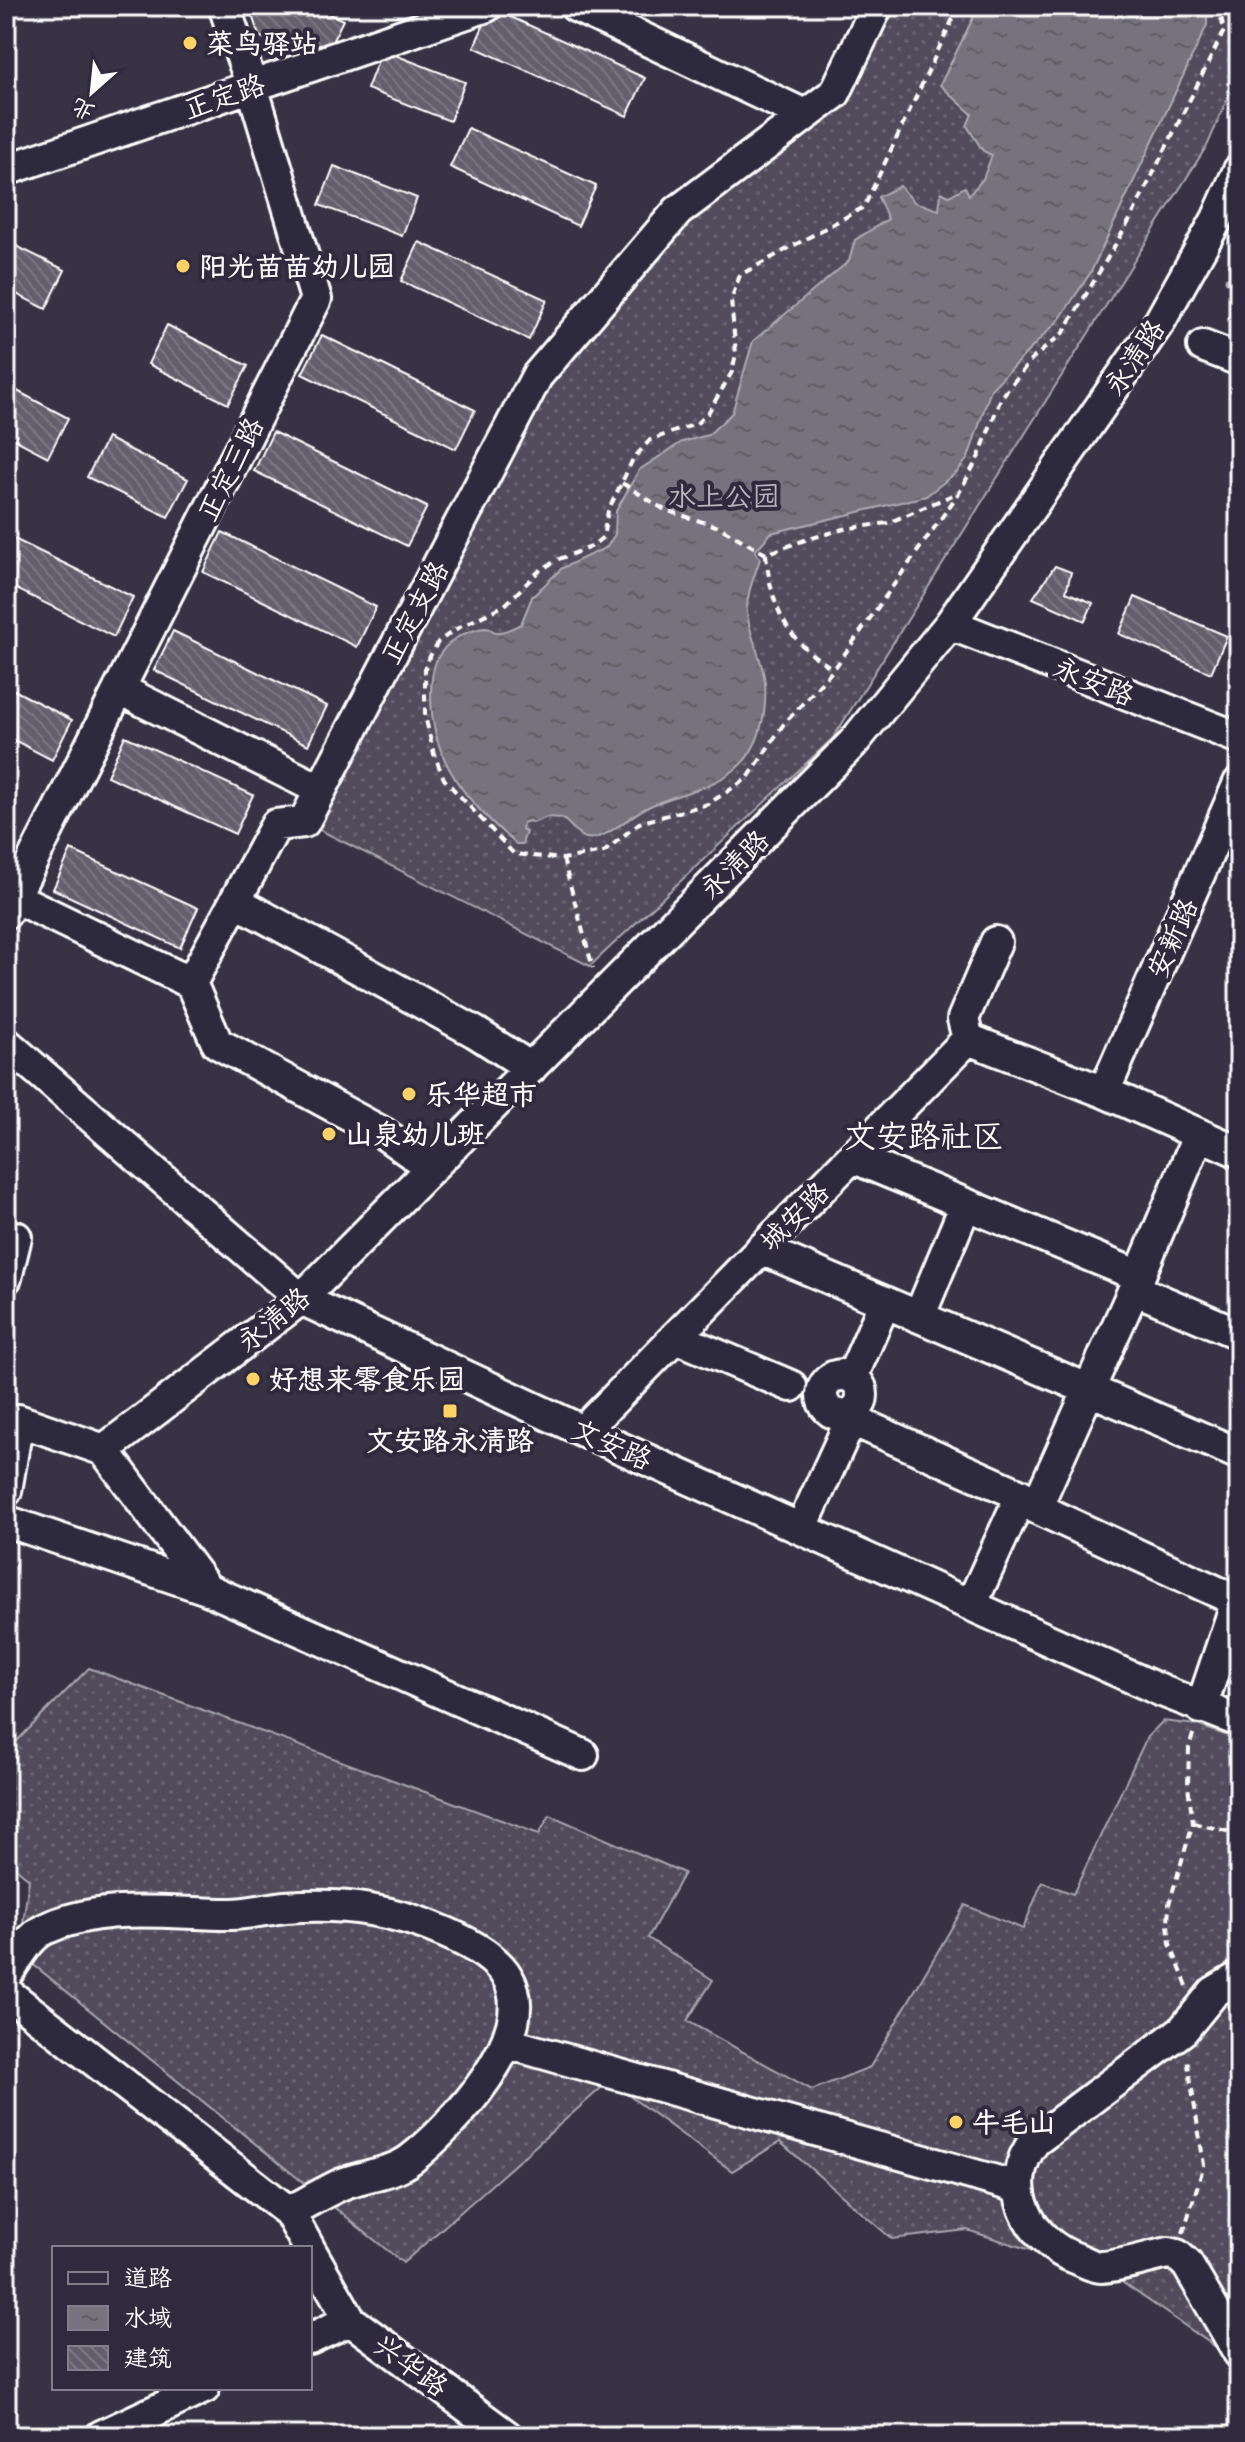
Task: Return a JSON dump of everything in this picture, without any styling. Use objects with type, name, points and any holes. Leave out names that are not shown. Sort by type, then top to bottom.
[{"type":"street","name":"正定三路","points":[[10,905],[316,299],[252,86],[224,6]]},
{"type":"street","name":"正定路","points":[[6,170],[487,6]]},
{"type":"street","points":[[575,6],[805,115]]},
{"type":"street","name":"正定支路","points":[[191,983],[276,825],[304,822],[537,376],[678,211],[835,93],[877,6]]},
{"type":"street","name":"永清路","points":[[104,1450],[301,1299],[853,743],[950,624],[1160,321],[1217,219],[1239,170]]},
{"type":"street","points":[[1203,346],[1239,360]]},
{"type":"street","name":"永安路","points":[[950,624],[1239,738]]},
{"type":"street","points":[[119,689],[321,790]]},
{"type":"street","name":"安新路","points":[[1104,1092],[1239,783]]},
{"type":"street","points":[[235,901],[475,1032],[531,1068]]},
{"type":"street","points":[[10,905],[191,983],[217,1043],[383,1133],[432,1168]]},
{"type":"street","points":[[996,942],[963,1019],[968,1039],[1104,1092],[1239,1152]]},
{"type":"street","name":"城安路","points":[[583,1431],[968,1039]]},
{"type":"street","name":"文安路","points":[[6,1043],[301,1299],[583,1431],[1201,1708],[1239,1721]]},
{"type":"street","points":[[971,1605],[1089,1390],[1199,1134]]},
{"type":"street","points":[[852,1157],[966,1204],[1137,1282],[1239,1334]]},
{"type":"street","points":[[919,1317],[966,1204]]},
{"type":"street","points":[[6,1278],[16,1237]]},
{"type":"street","points":[[761,1249],[1239,1454]]},
{"type":"street","points":[[885,1302],[852,1377],[833,1376],[827,1380],[822,1392],[824,1405],[834,1414],[1021,1495],[1028,1504],[1238,1598],[1201,1708]]},
{"type":"street","points":[[675,1337],[791,1386]]},
{"type":"street","points":[[6,1491],[12,1414],[104,1450],[207,1589]]},
{"type":"street","points":[[801,1529],[846,1418]]},
{"type":"street","points":[[6,1521],[207,1589],[583,1755]]},
{"type":"street","points":[[6,1975],[35,1936],[80,1917],[111,1912],[236,1914],[330,1905],[372,1910],[408,1919],[480,1950],[498,1965],[509,1979],[514,1993],[514,2015],[507,2043],[477,2090],[448,2124],[409,2160],[390,2170],[342,2184],[289,2212]]},
{"type":"street","points":[[1239,1977],[1214,1992],[1183,2030],[1035,2141],[1021,2162],[1017,2187],[1020,2203],[1032,2225],[1062,2254],[1100,2267],[1169,2253],[1177,2255],[1187,2264],[1239,2353]]},
{"type":"street","points":[[6,1992],[289,2212],[307,2246]]},
{"type":"street","points":[[507,2043],[1017,2187]]},
{"type":"street","points":[[312,2254],[350,2320]]},
{"type":"street","name":"兴华路","points":[[312,2338],[350,2320],[507,2436]]},
{"type":"street","points":[[101,2436],[200,2390]]},
{"type":"path","points":[[959,6],[864,207],[740,275],[731,300],[736,354],[732,372],[708,413],[696,424],[650,440],[633,459],[608,511],[603,537],[591,547],[559,559],[539,571],[505,605],[456,629],[438,642],[425,665],[425,716],[444,779],[514,854],[563,859],[604,852],[639,823],[708,804],[748,778],[783,725],[834,669],[959,493],[979,456],[1001,398],[1031,360],[1064,332],[1131,218],[1224,31],[1219,6]]},
{"type":"path","points":[[622,483],[665,510],[719,527],[766,554],[844,529],[888,523],[959,493]]},
{"type":"path","points":[[766,554],[769,587],[781,619],[814,657],[834,669]]},
{"type":"path","points":[[563,859],[601,997]]},
{"type":"path","points":[[1188,1988],[1170,1944],[1168,1924],[1169,1904],[1193,1823],[1188,1786],[1189,1748],[1201,1708]]},
{"type":"path","points":[[1193,1823],[1239,1834]]},
{"type":"path","points":[[1177,2255],[1204,2165],[1183,2030]]},
{"type":"green space","name":"水上公园","points":[[877,6],[1239,6],[1239,72],[1208,144],[833,738],[590,966],[304,822],[543,367],[678,211],[835,93]]},
{"type":"green space","points":[[89,1668],[539,1834],[550,1815],[684,1873],[648,1938],[713,1980],[687,2021],[812,2090],[870,2067],[965,1905],[1023,1929],[1042,1882],[1073,1894],[1147,1737],[1163,1721],[1197,1725],[1239,1740],[1239,2363],[1113,2276],[967,2230],[892,2239],[780,2142],[732,2171],[609,2081],[403,2263],[19,1953],[29,1879],[6,1860],[6,1752]]},
{"type":"water","points":[[979,6],[1207,6],[1207,25],[1091,272],[1059,320],[991,389],[968,458],[957,472],[926,496],[771,533],[755,551],[760,559],[749,592],[747,612],[764,674],[765,707],[756,743],[742,763],[723,778],[644,809],[604,835],[587,838],[562,818],[547,817],[533,823],[523,823],[522,830],[526,832],[522,844],[516,844],[468,796],[445,761],[437,741],[431,695],[433,669],[439,655],[450,642],[468,632],[486,628],[501,632],[521,624],[532,597],[562,568],[607,547],[615,534],[616,511],[639,470],[682,442],[708,435],[732,413],[753,341],[849,261],[855,240],[888,219],[878,197],[900,186],[914,202],[939,210],[941,192],[949,196],[965,187],[969,195],[983,179],[992,155],[983,151],[967,126],[972,114],[940,85]]},
{"type":"building","points":[[249,6],[313,6],[343,20],[332,42],[298,54],[259,36]]},
{"type":"building","points":[[491,8],[645,78],[627,116],[474,47]]},
{"type":"building","points":[[382,50],[465,82],[450,121],[367,89]]},
{"type":"building","points":[[468,128],[596,186],[578,226],[450,167]]},
{"type":"building","points":[[334,166],[417,198],[402,236],[319,205]]},
{"type":"building","points":[[6,241],[65,270],[46,309],[6,289]]},
{"type":"building","points":[[419,242],[547,300],[529,340],[401,281]]},
{"type":"building","points":[[167,325],[248,366],[228,404],[148,364]]},
{"type":"building","points":[[322,335],[475,410],[456,449],[302,374]]},
{"type":"building","points":[[6,385],[68,418],[48,457],[6,435]]},
{"type":"building","points":[[273,432],[427,507],[407,546],[254,471]]},
{"type":"building","points":[[107,438],[188,479],[168,517],[87,477]]},
{"type":"building","points":[[222,532],[376,607],[357,647],[203,572]]},
{"type":"building","points":[[6,535],[133,597],[114,637],[6,584]]},
{"type":"building","points":[[1055,566],[1071,572],[1066,592],[1093,603],[1085,621],[1033,598]]},
{"type":"building","points":[[1135,597],[1227,636],[1211,673],[1119,634]]},
{"type":"building","points":[[173,631],[327,706],[308,745],[154,670]]},
{"type":"building","points":[[6,686],[72,720],[52,760],[6,736]]},
{"type":"building","points":[[125,736],[253,795],[235,834],[107,776]]},
{"type":"building","points":[[6,825],[17,831],[6,851]]},
{"type":"building","points":[[71,850],[198,908],[180,948],[53,889]]},
{"type":"waterway","points":[[1228,280],[1239,279]]},
{"type":"place","name":"菜鸟驿站","points":[[190,43]]},
{"type":"place","name":"阳光苗苗幼儿园","points":[[183,266]]},
{"type":"place","name":"乐华超市","points":[[409,1094]]},
{"type":"place","name":"山泉幼儿班","points":[[329,1134]]},
{"type":"place","name":"好想来零食乐园","points":[[253,1379]]},
{"type":"place","name":"文安路永清路","points":[[450,1411]]},
{"type":"place","name":"牛毛山","points":[[956,2122]]},
{"type":"district","name":"文安路社区","points":[[924,1136]]}]
